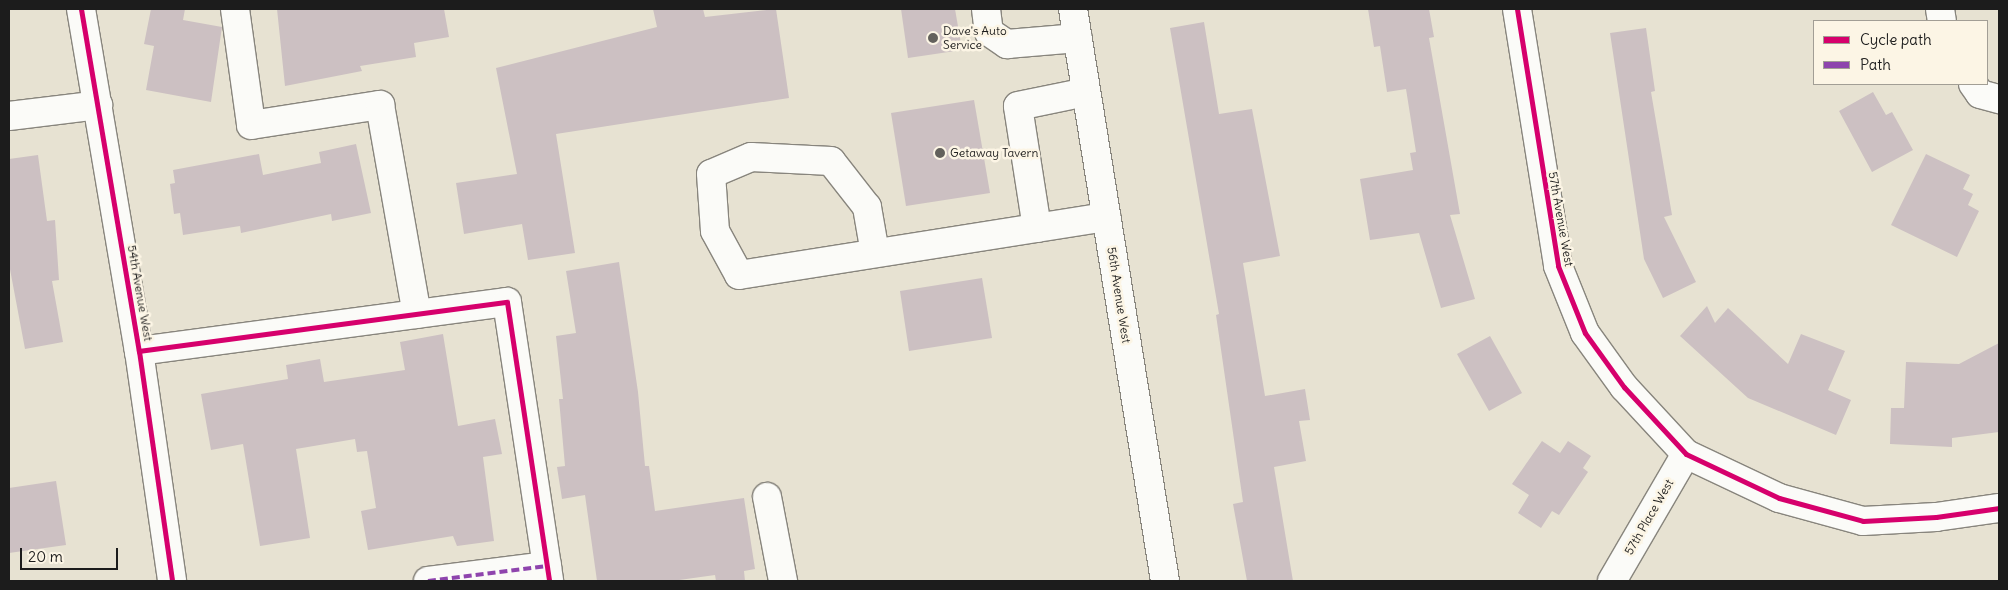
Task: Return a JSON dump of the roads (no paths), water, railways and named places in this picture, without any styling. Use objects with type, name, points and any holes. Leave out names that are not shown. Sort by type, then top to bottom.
[{"type":"street","name":"54th Avenue West","points":[[81,9],[139,351],[172,581]]},
{"type":"street","points":[[235,9],[250,125],[380,105],[417,314]]},
{"type":"street","points":[[986,9],[989,32],[1007,44],[1078,38]]},
{"type":"street","name":"56th Avenue West","points":[[1073,9],[1165,581]]},
{"type":"street","name":"57th Avenue West","points":[[1516,9],[1558,266],[1585,333],[1624,387],[1686,454]]},
{"type":"street","points":[[1973,85],[1980,94],[1999,99]]},
{"type":"street","points":[[1037,228],[1018,106],[1086,92]]},
{"type":"street","points":[[9,116],[98,106]]},
{"type":"street","points":[[875,253],[867,207],[831,161],[751,157],[711,174],[715,231],[739,275],[1106,217]]},
{"type":"street","points":[[139,351],[507,302],[548,573],[428,581]]},
{"type":"street","points":[[1686,454],[1779,498],[1864,521],[1936,517],[1999,508]]},
{"type":"street","name":"57th Place West","points":[[1612,581],[1686,454]]},
{"type":"street","points":[[767,497],[783,581]]},
{"type":"place","name":"Dave's Auto Service","points":[[933,38]]},
{"type":"place","name":"Getaway Tavern","points":[[940,153]]}]
